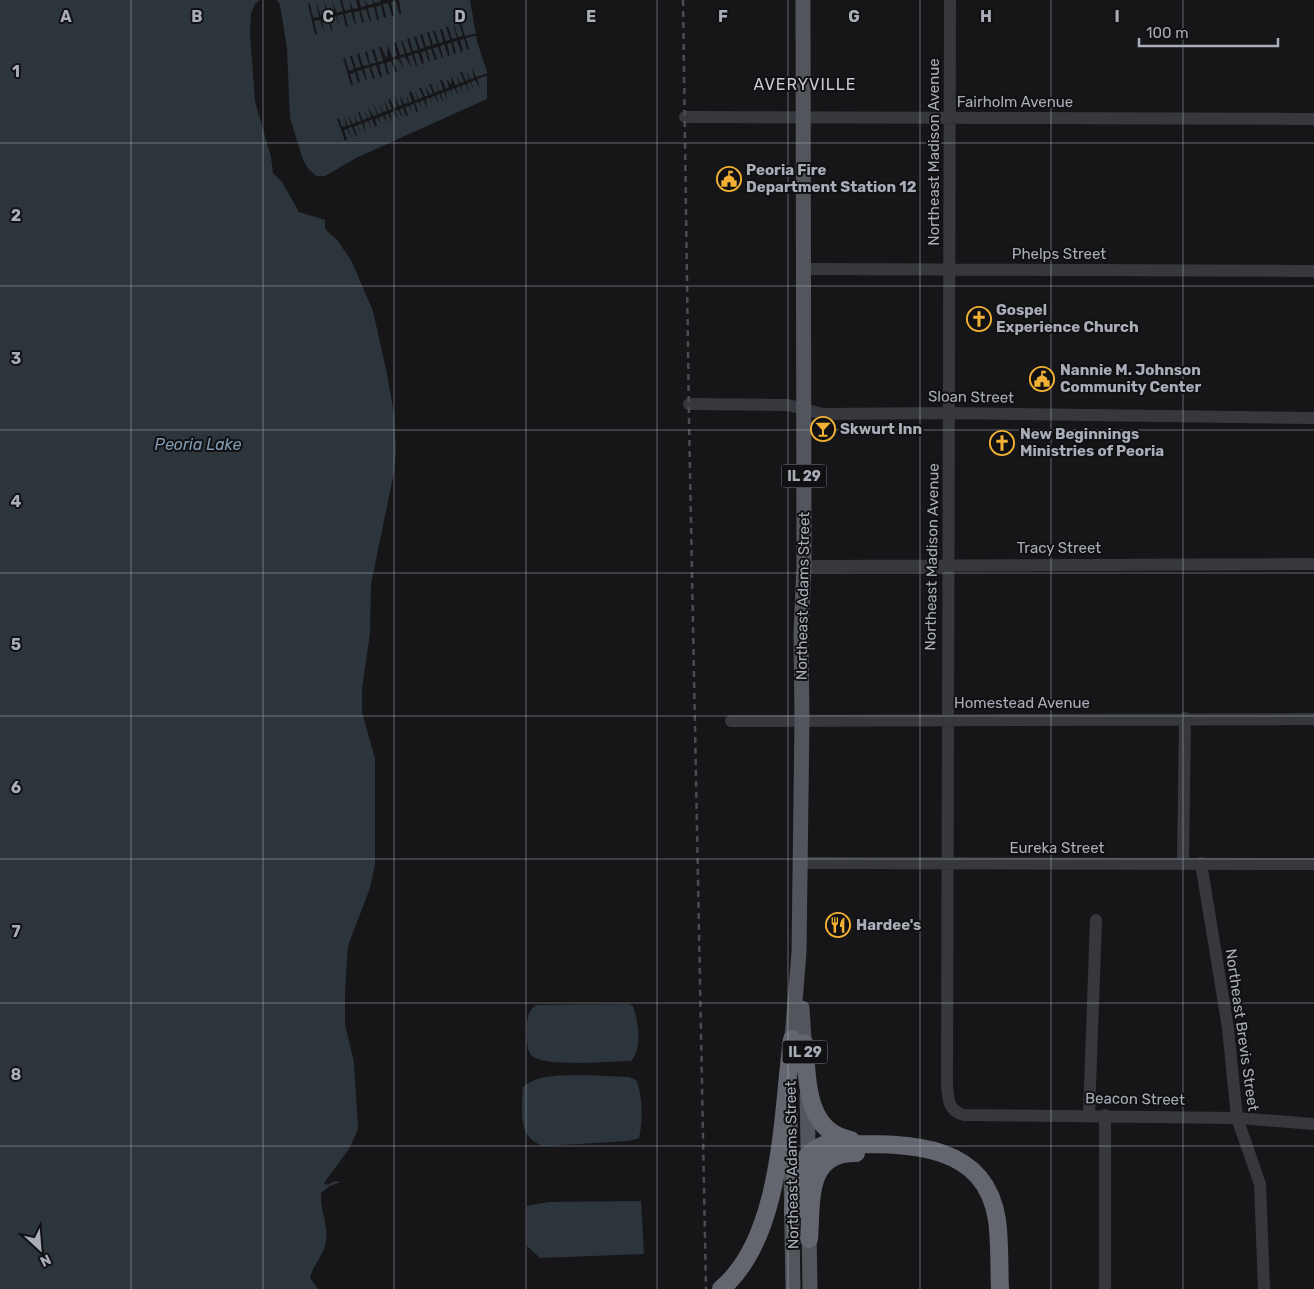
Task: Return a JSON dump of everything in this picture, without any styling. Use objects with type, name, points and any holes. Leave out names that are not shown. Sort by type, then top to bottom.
[{"type":"highway","points":[[798,1041],[812,1103],[821,1123],[829,1132],[837,1137],[851,1140],[936,1150],[953,1156],[968,1167],[984,1186],[997,1219],[1000,1289]]},
{"type":"highway","points":[[721,1289],[736,1274],[762,1224],[774,1180],[798,1041]]},
{"type":"highway","points":[[792,1213],[794,1182],[808,1153],[827,1144],[911,1146]]},
{"type":"highway","points":[[810,1239],[814,1185],[820,1167],[829,1158],[840,1153],[930,1157],[952,1166],[962,1173],[971,1182],[984,1204],[989,1228],[990,1289]]},
{"type":"main road","name":"Northeast Adams Street","points":[[803,0],[804,566],[801,633],[801,862],[798,1041],[808,1153],[810,1289]]},
{"type":"main road","name":"Northeast Adams Street","points":[[793,1289],[790,1111],[798,1041]]},
{"type":"street","name":"Northeast Madison Avenue","points":[[950,0],[946,864],[947,1084],[948,1100],[955,1112]]},
{"type":"street","name":"Fairholm Avenue","points":[[685,117],[1314,119]]},
{"type":"street","name":"Phelps Street","points":[[804,269],[1314,271]]},
{"type":"street","name":"Sloan Street","points":[[689,404],[788,405],[823,414],[949,413],[1314,418]]},
{"type":"street","name":"Tracy Street","points":[[804,566],[1314,564]]},
{"type":"street","points":[[1182,863],[1185,718]]},
{"type":"street","name":"Homestead Avenue","points":[[731,721],[1314,719]]},
{"type":"street","name":"Eureka Street","points":[[801,862],[1314,864]]},
{"type":"street","name":"Northeast Brevis Street","points":[[1200,864],[1228,1028],[1237,1118],[1260,1184],[1264,1289]]},
{"type":"street","points":[[1089,1114],[1096,920]]},
{"type":"street","name":"Beacon Street","points":[[955,1112],[964,1114],[1089,1114],[1237,1118],[1314,1124]]},
{"type":"street","points":[[1104,1115],[1106,1289]]},
{"type":"water","name":"Peoria Lake","points":[[0,0],[260,0],[255,4],[251,13],[250,34],[255,101],[271,157],[273,173],[282,182],[299,212],[325,220],[325,229],[337,240],[351,260],[373,311],[394,414],[396,450],[394,472],[371,584],[370,633],[362,689],[362,712],[375,759],[375,864],[370,888],[348,946],[345,1025],[354,1062],[358,1129],[349,1149],[324,1183],[327,1185],[335,1181],[341,1182],[330,1186],[321,1193],[326,1241],[324,1250],[310,1278],[318,1289],[0,1289]]},
{"type":"water","points":[[277,0],[470,0],[477,41],[487,72],[487,99],[356,158],[325,176],[317,176],[309,170],[303,160],[290,118],[287,48],[280,5]]},
{"type":"water","points":[[628,1004],[633,1006],[638,1034],[637,1049],[631,1061],[563,1063],[538,1059],[531,1055],[527,1042],[527,1021],[530,1011],[536,1005]]},
{"type":"water","points":[[584,1075],[629,1077],[636,1080],[642,1108],[639,1138],[629,1141],[544,1146],[529,1137],[525,1130],[522,1114],[523,1087],[544,1077]]},
{"type":"water","points":[[641,1201],[644,1254],[540,1258],[527,1246],[527,1206],[548,1202]]},
{"type":"pier","points":[[324,0],[329,14],[335,13],[332,0],[337,13],[343,11],[340,0],[342,0],[345,11],[351,9],[349,0],[353,9],[358,8],[356,0],[359,0],[361,7],[366,6],[364,0],[368,5],[373,4],[372,0],[375,3],[380,2],[380,0],[399,0],[401,14],[399,14],[396,1],[391,2],[394,16],[392,16],[388,3],[383,4],[386,17],[384,18],[381,5],[376,7],[379,19],[377,20],[374,7],[368,8],[370,22],[366,9],[361,10],[364,23],[362,23],[359,11],[354,12],[355,25],[351,12],[345,14],[348,27],[346,27],[343,14],[337,16],[340,29],[336,16],[330,18],[331,31],[328,18],[322,19],[324,32],[320,20],[314,21],[317,34],[315,34],[308,4],[310,3],[313,18],[319,17],[316,2],[321,16],[327,15]]},
{"type":"pier","points":[[459,23],[461,23],[465,36],[478,33],[478,35],[466,38],[469,49],[467,50],[464,39],[460,40],[463,51],[461,52],[457,41],[453,42],[456,53],[454,54],[451,43],[447,44],[450,55],[448,56],[444,44],[440,46],[442,58],[438,47],[433,48],[437,59],[435,60],[431,49],[427,50],[429,62],[425,51],[421,52],[424,63],[422,64],[418,53],[414,54],[416,66],[412,55],[408,56],[411,67],[405,57],[400,58],[404,69],[398,59],[393,60],[397,71],[395,72],[391,61],[386,63],[389,74],[387,74],[384,63],[379,65],[382,76],[380,77],[376,65],[371,67],[375,78],[373,79],[369,67],[364,69],[366,81],[362,70],[357,71],[360,82],[358,83],[355,72],[350,74],[353,85],[351,85],[343,58],[345,58],[349,71],[354,69],[350,56],[352,56],[356,68],[361,67],[357,54],[359,53],[363,66],[369,65],[365,52],[367,51],[370,64],[376,63],[372,50],[374,49],[378,62],[383,61],[379,47],[381,47],[387,59],[388,45],[392,57],[397,56],[394,43],[396,42],[400,55],[405,54],[402,40],[407,53],[411,52],[407,39],[409,38],[413,51],[418,50],[414,37],[416,36],[420,49],[424,48],[420,35],[422,34],[426,47],[431,45],[427,33],[429,32],[433,45],[437,43],[433,31],[435,31],[439,43],[443,42],[440,29],[442,29],[446,41],[450,40],[446,27],[448,26],[452,39],[457,38],[453,25],[458,37],[463,36]]},
{"type":"pier","points":[[472,68],[476,77],[489,73],[489,75],[477,79],[480,88],[475,80],[471,82],[474,90],[470,82],[467,84],[469,92],[465,84],[461,86],[463,94],[460,86],[456,88],[459,96],[454,88],[451,90],[453,98],[450,90],[446,92],[447,100],[444,92],[441,94],[443,102],[439,94],[436,96],[439,103],[434,96],[430,98],[433,105],[429,98],[426,99],[427,108],[423,100],[420,102],[422,110],[419,102],[415,103],[418,111],[416,112],[414,104],[410,105],[413,113],[409,106],[405,107],[408,115],[406,116],[403,108],[400,109],[402,118],[398,110],[395,111],[398,119],[393,112],[390,113],[392,121],[388,114],[385,115],[387,123],[383,116],[379,117],[381,125],[378,118],[375,119],[377,126],[375,127],[372,119],[369,121],[372,131],[368,121],[364,123],[366,133],[362,123],[358,125],[361,134],[357,125],[354,127],[356,137],[352,127],[348,128],[352,138],[347,129],[344,130],[347,140],[345,141],[337,119],[339,118],[342,127],[346,126],[344,116],[348,126],[351,124],[347,115],[353,124],[356,122],[354,113],[357,122],[361,121],[359,111],[363,120],[367,118],[364,109],[368,118],[371,117],[368,107],[373,116],[377,115],[374,105],[378,114],[382,113],[380,103],[383,112],[387,111],[384,101],[389,110],[392,109],[388,100],[390,99],[394,108],[397,107],[395,97],[399,106],[402,105],[400,95],[404,104],[408,103],[406,93],[409,103],[412,102],[409,92],[411,91],[415,100],[418,99],[414,90],[419,99],[423,97],[419,88],[421,88],[425,96],[428,96],[425,86],[430,95],[433,93],[429,84],[431,84],[435,93],[438,91],[436,82],[439,91],[443,90],[440,80],[442,80],[446,89],[449,87],[446,78],[451,85],[452,76],[455,85],[459,84],[456,74],[460,83],[464,82],[460,72],[462,72],[466,81],[469,80],[466,70],[470,79],[474,78]]},
{"type":"railway","points":[[683,0],[706,1289]]},
{"type":"place","name":"Peoria Fire Department Station 12","points":[[729,179]]},
{"type":"place","name":"Gospel Experience Church","points":[[979,319]]},
{"type":"place","name":"Nannie M. Johnson Community Center","points":[[1042,379]]},
{"type":"place","name":"Skwurt Inn","points":[[823,429]]},
{"type":"place","name":"New Beginnings Ministries of Peoria","points":[[1002,443]]},
{"type":"place","name":"Hardee's","points":[[838,925]]},
{"type":"district","name":"AVERYVILLE","points":[[805,84]]}]
